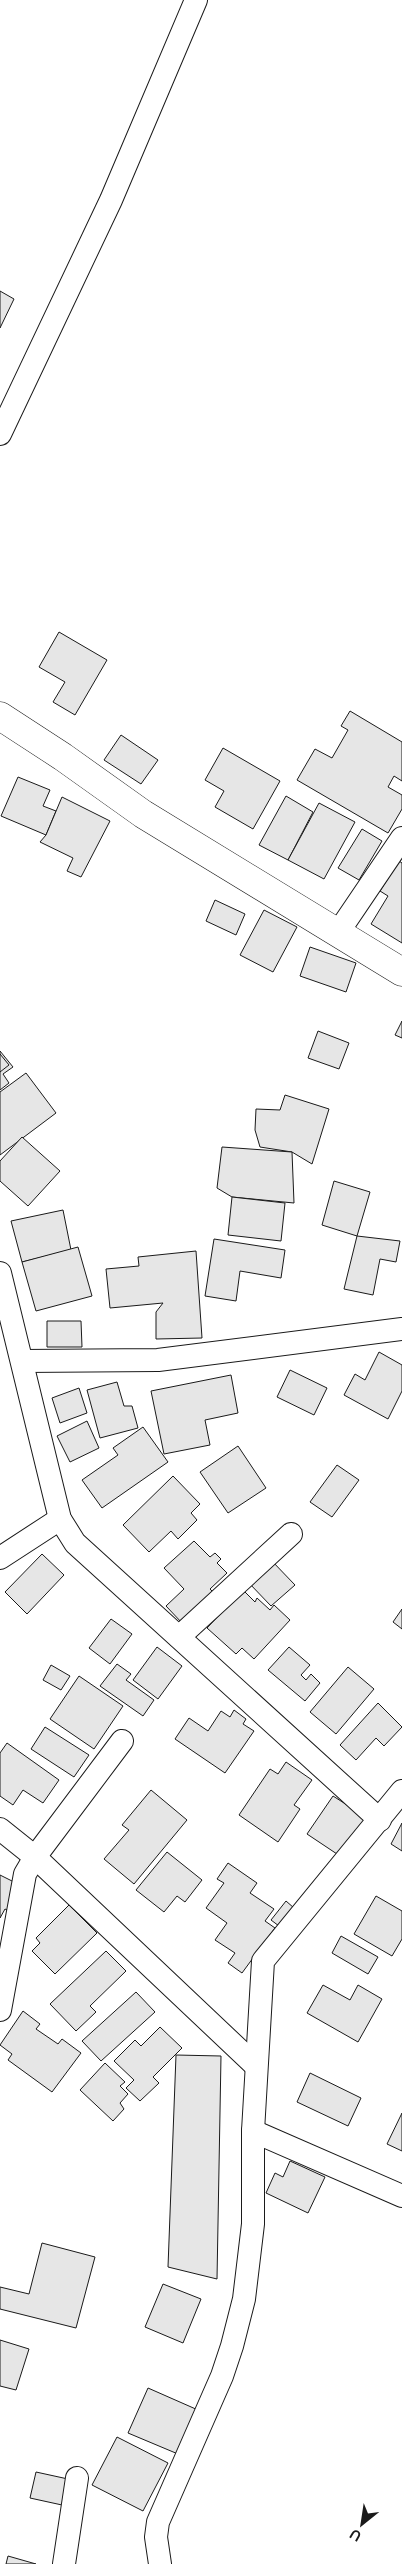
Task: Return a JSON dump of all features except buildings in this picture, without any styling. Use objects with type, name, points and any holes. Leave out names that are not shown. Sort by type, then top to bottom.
[{"type":"street","points":[[0,434],[111,200],[196,0]]},
{"type":"street","points":[[0,716],[63,757],[143,814],[402,972]]},
{"type":"street","points":[[337,934],[402,838]]},
{"type":"street","points":[[0,1273],[60,1519],[75,1543],[380,1820]]},
{"type":"street","points":[[22,1361],[165,1360],[402,1329]]},
{"type":"street","points":[[0,1558],[60,1519]]},
{"type":"street","points":[[179,1637],[292,1534]]},
{"type":"street","points":[[0,2010],[23,1880],[35,1857],[122,1741]]},
{"type":"street","points":[[160,2564],[156,2537],[158,2522],[222,2376],[244,2299],[252,2224],[253,2132],[263,1961],[402,1791]]},
{"type":"street","points":[[0,1829],[35,1857],[256,2066]]},
{"type":"street","points":[[253,2132],[402,2196]]},
{"type":"street","points":[[64,2564],[76,2478]]}]
